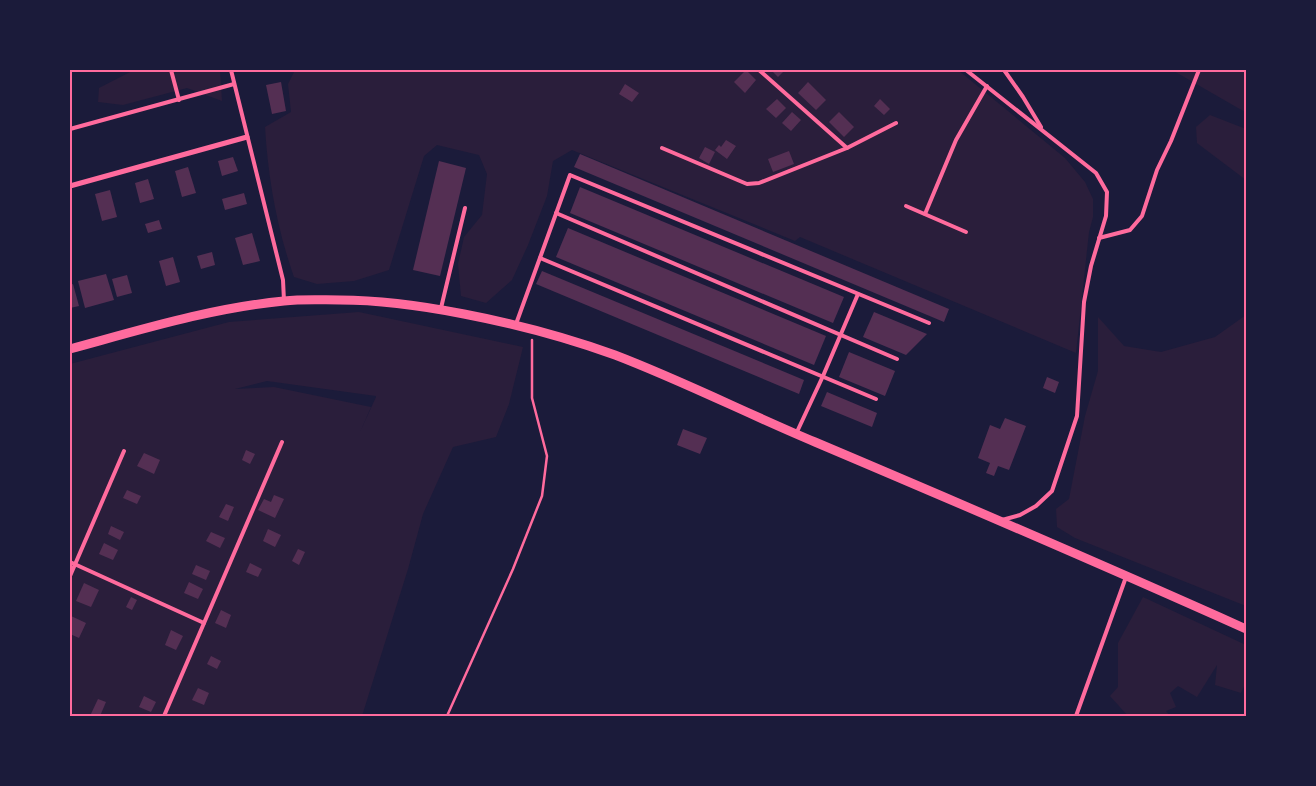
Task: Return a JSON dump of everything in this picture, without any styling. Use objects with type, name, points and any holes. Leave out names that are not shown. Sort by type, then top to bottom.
[{"type":"street","points":[[70,186],[248,137]]},
{"type":"street","points":[[70,349],[199,315],[284,301],[342,300],[383,302],[440,309],[516,324],[562,336],[684,384],[1126,575],[1246,629]]},
{"type":"lane","points":[[171,70],[179,100]]},
{"type":"lane","points":[[231,70],[283,280],[284,301]]},
{"type":"lane","points":[[760,70],[847,148]]},
{"type":"lane","points":[[966,70],[1096,173],[1107,192],[1106,216],[1084,302],[1077,416],[1052,491],[1036,506],[1020,515],[999,520]]},
{"type":"lane","points":[[1004,70],[1042,129]]},
{"type":"lane","points":[[1099,238],[1130,230],[1142,216],[1156,170],[1171,141],[1199,70]]},
{"type":"lane","points":[[70,129],[234,84]]},
{"type":"lane","points":[[925,214],[956,140],[987,86]]},
{"type":"lane","points":[[662,148],[747,184],[759,183],[847,148],[896,123]]},
{"type":"lane","points":[[516,324],[570,175],[928,323]]},
{"type":"lane","points":[[906,206],[966,232]]},
{"type":"lane","points":[[440,309],[465,208]]},
{"type":"lane","points":[[556,213],[897,359]]},
{"type":"lane","points":[[540,258],[876,399]]},
{"type":"lane","points":[[796,434],[858,294]]},
{"type":"lane","points":[[164,716],[282,442]]},
{"type":"lane","points":[[70,576],[124,451]]},
{"type":"lane","points":[[70,562],[204,623]]},
{"type":"lane","points":[[1076,716],[1126,575]]},
{"type":"path","points":[[447,716],[513,569],[542,496],[547,456],[532,398],[532,328]]},
{"type":"shaded area","points":[[134,70],[220,70],[222,101],[187,88],[123,105],[98,102],[99,88]]},
{"type":"shaded area","points":[[295,70],[958,70],[1065,158],[1085,182],[1093,199],[1093,217],[1089,232],[1076,353],[800,237],[795,241],[572,150],[553,161],[547,196],[512,280],[486,303],[461,296],[458,264],[464,237],[482,215],[487,174],[479,155],[437,145],[424,156],[389,270],[354,281],[317,284],[294,277],[274,203],[265,127],[291,112],[288,84]]},
{"type":"shaded area","points":[[1172,70],[1246,70],[1246,112],[1238,108]]},
{"type":"shaded area","points":[[1210,115],[1246,129],[1246,180],[1197,143],[1196,127]]},
{"type":"shaded area","points":[[359,312],[523,347],[509,404],[496,437],[453,447],[423,514],[408,569],[362,716],[70,716],[70,364],[229,322]],"holes":[[[267,381],[376,396],[360,432],[371,407],[274,387],[235,389]]]},
{"type":"shaded area","points":[[1246,315],[1246,606],[1075,538],[1057,527],[1056,509],[1069,499],[1085,416],[1098,371],[1098,317],[1124,346],[1161,352],[1215,337]]},
{"type":"shaded area","points":[[1143,597],[1246,645],[1246,682],[1241,693],[1215,685],[1217,665],[1197,697],[1178,686],[1170,693],[1176,707],[1166,711],[1170,716],[1128,716],[1110,696],[1118,687],[1118,643]]},
{"type":"building","points":[[746,70],[756,80],[745,93],[734,82]]},
{"type":"building","points":[[771,70],[785,70],[778,77]]},
{"type":"building","points":[[281,82],[286,111],[272,114],[266,85]]},
{"type":"building","points":[[808,82],[826,100],[816,110],[798,93]]},
{"type":"building","points":[[625,84],[639,93],[632,102],[619,94]]},
{"type":"building","points":[[777,99],[786,108],[776,118],[766,109]]},
{"type":"building","points":[[880,99],[890,109],[884,115],[874,106]]},
{"type":"building","points":[[792,112],[801,120],[791,131],[782,123]]},
{"type":"building","points":[[839,112],[854,127],[844,137],[829,122]]},
{"type":"building","points":[[726,140],[736,146],[727,159],[715,150],[719,145],[721,147]]},
{"type":"building","points":[[705,147],[715,152],[709,164],[699,158]]},
{"type":"building","points":[[789,151],[794,164],[773,172],[768,159]]},
{"type":"building","points":[[580,154],[949,309],[944,322],[574,167]]},
{"type":"building","points":[[233,157],[238,171],[222,176],[218,161]]},
{"type":"building","points":[[439,161],[466,168],[440,276],[413,270]]},
{"type":"building","points":[[188,167],[196,193],[182,197],[175,171]]},
{"type":"building","points":[[148,179],[154,199],[140,203],[135,183]]},
{"type":"building","points":[[580,187],[844,297],[833,323],[570,213]]},
{"type":"building","points":[[110,190],[117,217],[102,221],[95,194]]},
{"type":"building","points":[[244,193],[247,204],[225,210],[222,199]]},
{"type":"building","points":[[159,220],[162,229],[148,233],[145,224]]},
{"type":"building","points":[[568,228],[826,336],[814,365],[556,257]]},
{"type":"building","points":[[252,233],[260,261],[243,265],[235,238]]},
{"type":"building","points":[[212,252],[215,265],[201,269],[197,256]]},
{"type":"building","points":[[173,257],[180,282],[166,286],[159,261]]},
{"type":"building","points":[[542,271],[804,380],[799,394],[536,284]]},
{"type":"building","points":[[106,274],[114,300],[85,308],[78,281]]},
{"type":"building","points":[[127,275],[132,293],[117,297],[112,279]]},
{"type":"building","points":[[73,284],[79,306],[70,308],[70,285]]},
{"type":"building","points":[[874,312],[927,334],[906,355],[863,337]]},
{"type":"building","points":[[849,352],[895,371],[885,396],[839,377]]},
{"type":"building","points":[[1047,377],[1059,382],[1055,393],[1043,388]]},
{"type":"building","points":[[827,392],[877,413],[872,427],[821,406]]},
{"type":"building","points":[[1005,418],[1026,426],[1009,470],[998,466],[994,476],[986,473],[990,463],[978,458],[990,425],[1000,429]]},
{"type":"building","points":[[683,429],[707,438],[700,454],[677,445]]},
{"type":"building","points":[[246,450],[255,454],[250,464],[242,460]]},
{"type":"building","points":[[144,453],[160,460],[154,474],[137,466]]},
{"type":"building","points":[[127,490],[141,496],[137,504],[123,498]]},
{"type":"building","points":[[274,495],[284,499],[275,518],[258,510],[264,499],[271,502]]},
{"type":"building","points":[[226,504],[234,507],[228,521],[219,517]]},
{"type":"building","points":[[111,526],[124,532],[120,540],[108,534]]},
{"type":"building","points":[[268,529],[281,535],[275,547],[263,541]]},
{"type":"building","points":[[211,532],[225,538],[220,548],[206,541]]},
{"type":"building","points":[[104,543],[118,550],[113,560],[99,554]]},
{"type":"building","points":[[298,549],[305,552],[299,565],[292,561]]},
{"type":"building","points":[[250,563],[262,569],[258,577],[246,572]]},
{"type":"building","points":[[196,565],[210,571],[206,580],[192,574]]},
{"type":"building","points":[[189,582],[203,589],[198,599],[184,593]]},
{"type":"building","points":[[84,583],[99,590],[91,607],[76,601]]},
{"type":"building","points":[[131,597],[137,600],[132,610],[126,607]]},
{"type":"building","points":[[221,610],[231,615],[226,628],[215,623]]},
{"type":"building","points":[[71,616],[86,623],[79,638],[70,634]]},
{"type":"building","points":[[171,630],[183,636],[176,650],[165,645]]},
{"type":"building","points":[[211,656],[221,661],[217,669],[207,664]]},
{"type":"building","points":[[198,688],[209,693],[204,705],[192,700]]},
{"type":"building","points":[[144,696],[156,702],[151,712],[139,707]]},
{"type":"building","points":[[98,699],[106,702],[100,716],[90,716]]}]
